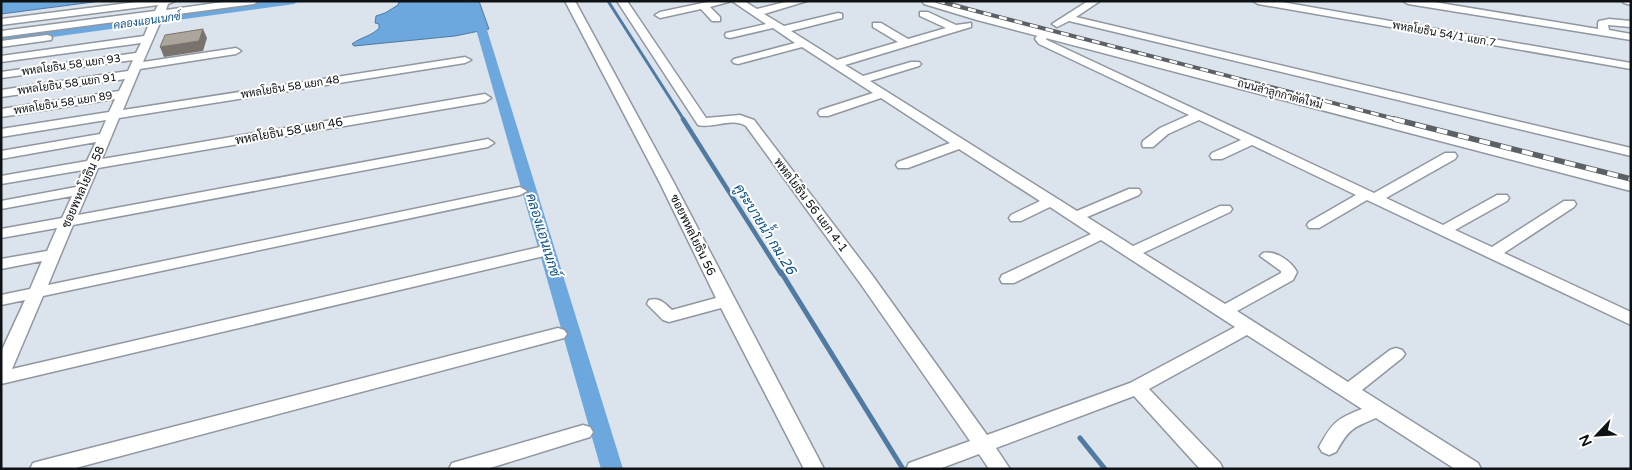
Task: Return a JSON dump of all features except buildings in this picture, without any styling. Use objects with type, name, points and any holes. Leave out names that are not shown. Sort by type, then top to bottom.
[{"type":"main road","name":"ถนนลำลูกกาตัดใหม่","points":[[970,1],[1631,186]]},
{"type":"main road","name":"ถนนลำลูกกาตัดใหม่","points":[[926,8],[1057,25],[1631,170]]},
{"type":"street","points":[[1,22],[170,1]]},
{"type":"street","points":[[1,44],[254,1]]},
{"type":"street","name":"ซอยพหลโยธิน 56","points":[[570,1],[667,182],[726,301],[814,469]]},
{"type":"street","name":"พหลโยธิน 56 แยก 4-1","points":[[622,1],[702,122],[711,123],[738,118],[746,119],[750,123],[866,279],[983,446]]},
{"type":"street","points":[[660,15],[728,1]]},
{"type":"street","points":[[737,1],[1471,469]]},
{"type":"street","points":[[754,12],[802,1]]},
{"type":"street","points":[[1095,1],[1057,25],[1040,39],[1631,319]]},
{"type":"street","name":"พหลโยธิน 54/1 แยก 7","points":[[1258,1],[1631,66]]},
{"type":"street","points":[[1408,1],[1631,37]]},
{"type":"street","points":[[1627,1],[1631,2]]},
{"type":"street","name":"ซอยพหลโยธิน 58","points":[[1,373],[164,2]]},
{"type":"street","points":[[703,6],[716,19]]},
{"type":"street","points":[[926,8],[954,28]]},
{"type":"street","points":[[730,35],[838,16]]},
{"type":"street","points":[[1,34],[157,19]]},
{"type":"street","points":[[1604,33],[1604,23],[1631,24]]},
{"type":"street","points":[[877,24],[907,43]]},
{"type":"street","points":[[836,64],[967,25]]},
{"type":"street","points":[[1057,25],[1631,152]]},
{"type":"street","points":[[1,59],[148,39]]},
{"type":"street","points":[[738,61],[803,44]]},
{"type":"street","points":[[136,65],[236,52]]},
{"type":"street","name":"พหลโยธิน 58 แยก 48","points":[[1,133],[465,60]]},
{"type":"street","points":[[861,80],[915,64]]},
{"type":"street","name":"พหลโยธิน 58 แยก 93","points":[[1,75],[136,65]]},
{"type":"street","name":"พหลโยธิน 58 แยก 91","points":[[1,94],[136,65]]},
{"type":"street","name":"พหลโยธิน 58 แยก 89","points":[[1,113],[124,94]]},
{"type":"street","points":[[824,113],[883,94]]},
{"type":"street","name":"พหลโยธิน 58 แยก 46","points":[[1,180],[485,98]]},
{"type":"street","points":[[1148,144],[1164,131],[1200,115]]},
{"type":"street","points":[[1,155],[105,137]]},
{"type":"street","points":[[1217,156],[1253,140]]},
{"type":"street","points":[[1,234],[488,142]]},
{"type":"street","points":[[903,165],[960,144]]},
{"type":"street","points":[[1314,224],[1450,156]]},
{"type":"street","points":[[1,205],[81,190]]},
{"type":"street","points":[[1,300],[520,191]]},
{"type":"street","points":[[1076,216],[1134,192]]},
{"type":"street","points":[[1444,230],[1502,198]]},
{"type":"street","points":[[1016,218],[1051,201]]},
{"type":"street","points":[[1493,253],[1569,204]]},
{"type":"street","points":[[1132,252],[1226,209]]},
{"type":"street","points":[[1008,279],[1102,234]]},
{"type":"street","points":[[1,378],[544,252]]},
{"type":"street","points":[[1,264],[54,254]]},
{"type":"street","points":[[1224,311],[1287,276],[1289,272],[1287,268],[1268,256]]},
{"type":"street","points":[[655,304],[669,316],[726,301]]},
{"type":"street","points":[[916,469],[983,446],[1136,388],[1248,327]]},
{"type":"street","points":[[1,337],[19,333]]},
{"type":"street","points":[[40,469],[558,334]]},
{"type":"street","points":[[1350,391],[1396,354]]},
{"type":"street","points":[[1136,388],[1213,469]]},
{"type":"street","points":[[1329,447],[1339,430],[1353,420],[1378,410]]},
{"type":"street","points":[[459,469],[583,432]]},
{"type":"street","points":[[983,446],[1000,469]]},
{"type":"water","points":[[1,1],[101,1],[1,14]]},
{"type":"water","points":[[399,1],[479,1],[489,29],[455,36],[354,46],[352,44],[376,31],[379,28],[379,24],[375,23],[376,16],[398,5]]},
{"type":"waterway","name":"คลองแอนเนกซ์","points":[[1,41],[294,1]]},
{"type":"waterway","name":"คลองแอนเนกซ์","points":[[473,1],[612,469]]},
{"type":"waterway","name":"คูระบายน้ำ กม.26","points":[[608,1],[684,120]]},
{"type":"waterway","name":"คูระบายน้ำ กม.26","points":[[683,119],[781,274]]},
{"type":"waterway","name":"คูระบายน้ำ กม.26","points":[[781,272],[903,469]]},
{"type":"waterway","name":"คูระบายน้ำ กม.26","points":[[1080,438],[1105,469]]},
{"type":"railway","points":[[937,1],[1399,120]]},
{"type":"railway","points":[[1394,119],[1631,179]]}]
